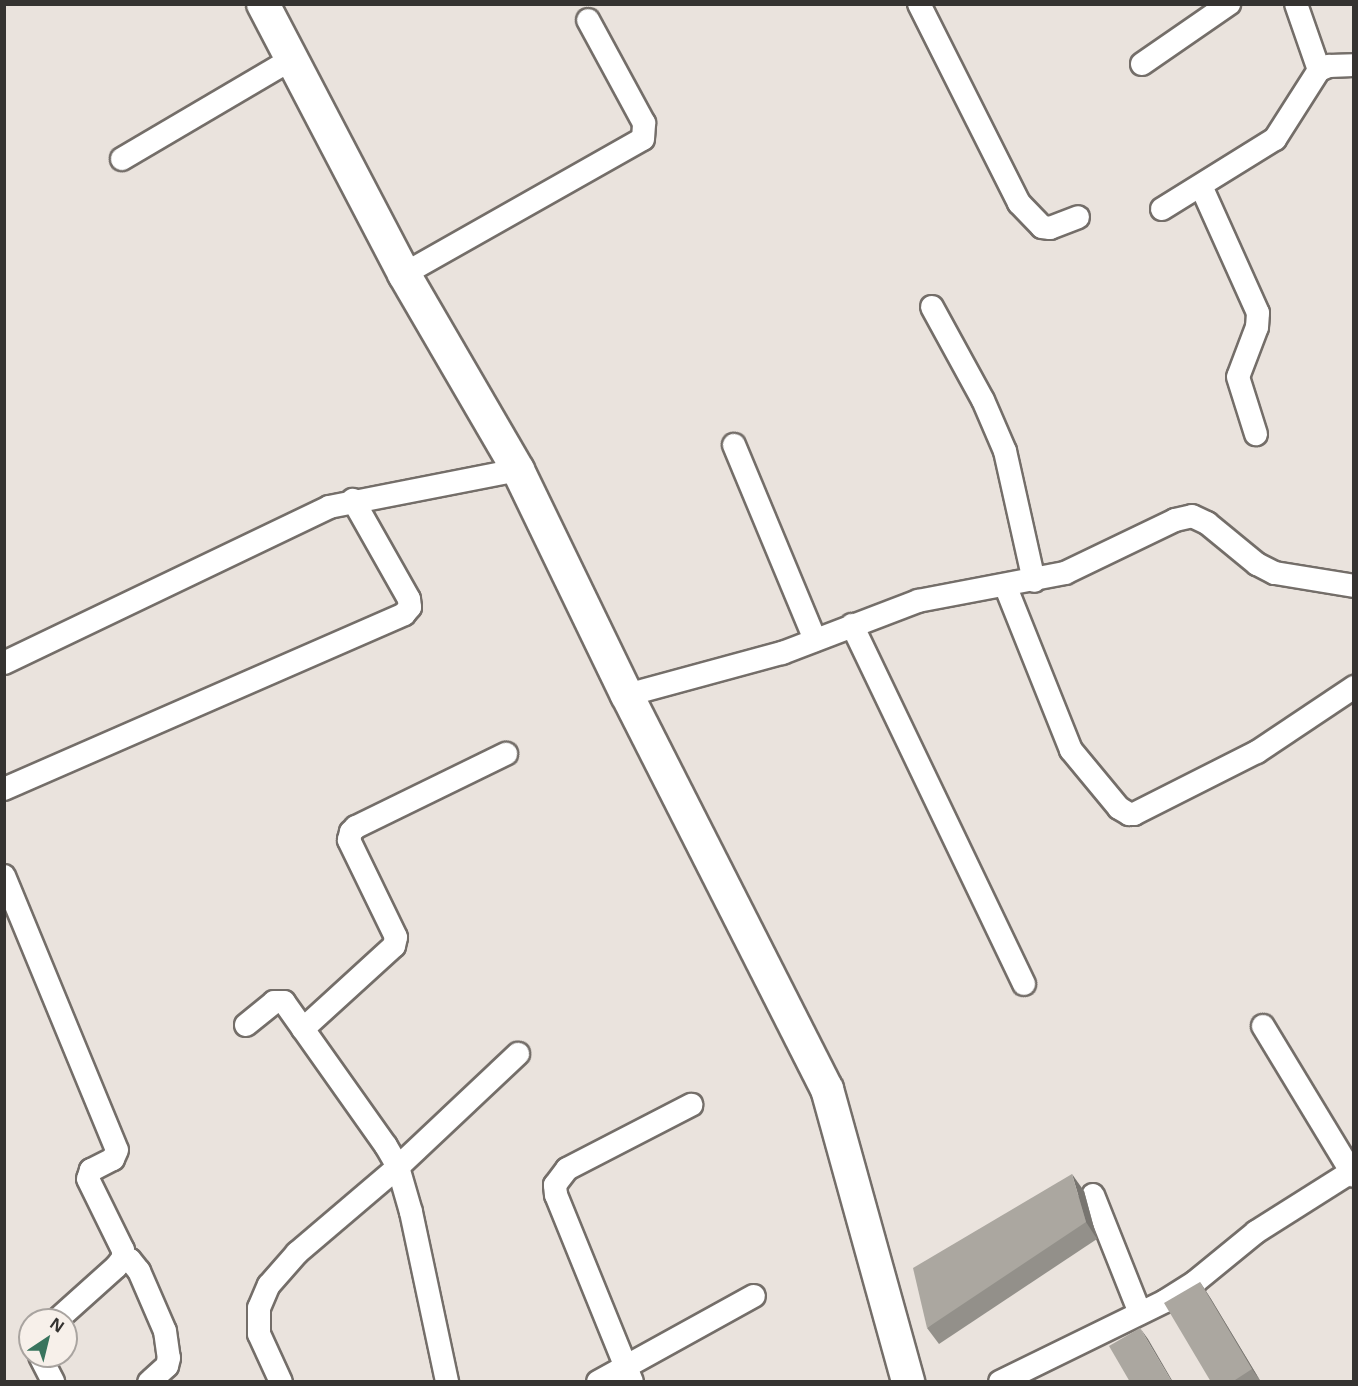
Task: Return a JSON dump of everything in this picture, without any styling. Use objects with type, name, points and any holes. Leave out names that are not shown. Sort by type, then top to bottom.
[{"type":"street","points":[[262,4],[404,274],[518,470],[627,695],[827,1089],[908,1382]]},
{"type":"street","points":[[919,4],[1019,203],[1042,227],[1050,228],[1078,217]]},
{"type":"street","points":[[1142,64],[1229,4]]},
{"type":"street","points":[[1296,4],[1319,70]]},
{"type":"street","points":[[404,274],[643,138],[644,123],[588,20]]},
{"type":"street","points":[[122,159],[291,59]]},
{"type":"street","points":[[1162,209],[1275,139],[1319,70],[1329,66],[1353,65]]},
{"type":"street","points":[[1201,186],[1258,314],[1257,327],[1238,377],[1240,390],[1256,434]]},
{"type":"street","points":[[932,307],[983,400],[1005,451],[1034,581]]},
{"type":"street","points":[[734,445],[815,640]]},
{"type":"street","points":[[4,663],[306,516],[353,500],[518,470]]},
{"type":"street","points":[[4,789],[404,614],[410,607],[409,599],[353,500]]},
{"type":"street","points":[[627,695],[782,652],[918,601],[1034,581],[1065,573],[1175,520],[1192,516],[1207,523],[1257,564],[1275,573],[1353,586]]},
{"type":"street","points":[[1005,585],[1071,750],[1119,808],[1129,814],[1134,814],[1257,752],[1353,687]]},
{"type":"street","points":[[852,625],[1024,984]]},
{"type":"street","points":[[303,1029],[394,946],[396,936],[349,840],[351,832],[356,827],[506,754]]},
{"type":"street","points":[[4,876],[117,1150],[113,1159],[91,1170],[88,1179],[123,1250],[123,1258],[70,1308]]},
{"type":"street","points":[[246,1025],[279,1000],[284,1002],[386,1146],[398,1167],[411,1212],[447,1382]]},
{"type":"street","points":[[1000,1382],[1140,1313],[1195,1282],[1256,1232],[1352,1174],[1345,1146],[1263,1026]]},
{"type":"street","points":[[281,1382],[259,1334],[259,1308],[269,1286],[297,1253],[398,1167],[518,1054]]},
{"type":"street","points":[[629,1374],[556,1195],[555,1185],[567,1169],[691,1105]]},
{"type":"street","points":[[1093,1195],[1140,1313]]},
{"type":"street","points":[[123,1258],[130,1260],[139,1270],[165,1331],[169,1359],[167,1366],[149,1382]]},
{"type":"street","points":[[598,1382],[629,1374],[753,1296]]},
{"type":"street","points":[[46,1368],[53,1382]]},
{"type":"building","points":[[1072,1174],[1086,1222],[927,1328],[913,1268]]},
{"type":"building","points":[[1200,1282],[1252,1369],[1232,1382],[1211,1382],[1164,1303]]},
{"type":"building","points":[[1140,1328],[1172,1382],[1130,1382],[1109,1346]]}]
